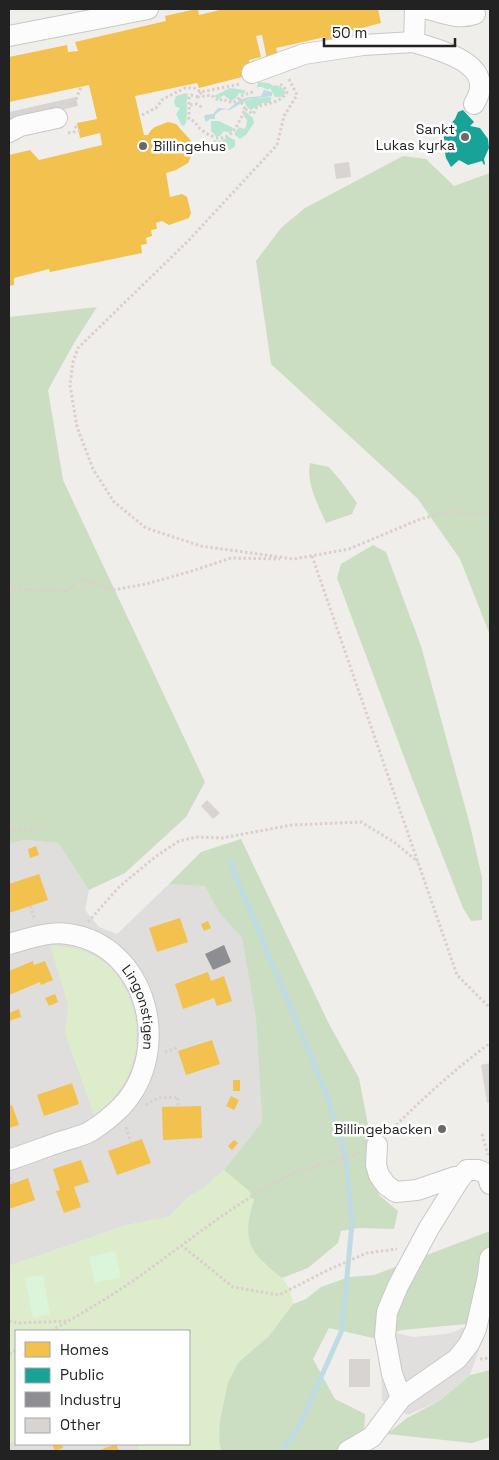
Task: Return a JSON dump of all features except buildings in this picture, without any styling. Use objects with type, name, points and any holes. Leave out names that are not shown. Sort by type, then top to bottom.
[{"type":"street","points":[[9,36],[148,9]]},
{"type":"street","points":[[414,42],[415,9]]},
{"type":"street","points":[[428,9],[452,16],[466,17],[475,14]]},
{"type":"street","points":[[254,80],[304,54],[363,46],[414,42],[461,59],[471,65],[477,72],[480,83],[479,96],[474,104]]},
{"type":"street","points":[[9,132],[20,126],[64,114]]},
{"type":"street","name":"Lingonstigen","points":[[9,944],[54,934],[67,934],[94,942],[106,948],[131,974],[140,989],[147,1009],[149,1028],[148,1048],[139,1080],[121,1106],[90,1132],[9,1160]]},
{"type":"street","points":[[377,1145],[376,1165],[379,1175],[386,1186],[396,1192],[417,1190],[455,1177],[459,1180]]},
{"type":"street","points":[[401,1398],[392,1374],[385,1336],[387,1312],[419,1246],[467,1170],[478,1170],[487,1174],[490,1184]]},
{"type":"street","points":[[348,1451],[372,1437],[401,1398],[457,1359],[469,1344],[476,1329],[488,1276],[490,1258]]},
{"type":"path","points":[[288,77],[297,95],[284,116],[277,145],[189,240],[78,348],[73,362],[70,385],[76,427],[93,470],[114,502],[146,528],[201,546],[294,559]]},
{"type":"path","points":[[142,115],[156,108],[163,99],[185,88],[194,88],[201,92],[244,83],[253,79],[253,92],[233,102],[222,99],[219,101],[211,95],[189,97],[189,119],[195,121],[208,136],[216,138],[225,137],[233,132],[240,122],[245,109]]},
{"type":"path","points":[[239,98],[245,109],[253,114],[257,108],[272,104],[284,97],[287,92],[283,86],[272,82]]},
{"type":"path","points":[[64,114],[81,87]]},
{"type":"path","points":[[198,97],[201,92]]},
{"type":"path","points":[[190,105],[198,104],[203,108]]},
{"type":"path","points":[[9,590],[66,591],[81,579],[113,590],[192,572],[231,558],[294,559],[349,549],[418,520],[445,512],[490,513]]},
{"type":"path","points":[[312,556],[457,975],[490,1008]]},
{"type":"path","points":[[84,927],[95,912],[119,887],[179,841],[197,838],[222,838],[292,825],[361,822],[394,842],[419,862]]},
{"type":"path","points":[[9,831],[42,829]]},
{"type":"path","points":[[53,1330],[91,1309],[232,1209],[284,1178],[377,1145],[428,1094],[490,1043]]},
{"type":"path","points":[[157,1055],[179,1047]]},
{"type":"path","points":[[144,1106],[158,1098],[178,1097],[178,1107]]},
{"type":"path","points":[[123,1119],[131,1143]]},
{"type":"path","points":[[482,1134],[489,1154]]},
{"type":"path","points":[[181,1245],[233,1287],[279,1295],[367,1253],[419,1246]]},
{"type":"path","points":[[9,1321],[27,1323],[70,1320]]},
{"type":"shaded area","points":[[24,840],[58,843],[89,890],[85,910],[99,927],[117,934],[169,884],[205,885],[218,911],[242,937],[256,1019],[262,1122],[224,1170],[204,1188],[187,1198],[169,1217],[127,1225],[9,1266],[9,844]]},
{"type":"shaded area","points":[[465,1327],[485,1332],[470,1375],[439,1401],[408,1415],[382,1401],[381,1341],[385,1336],[396,1333],[413,1337],[437,1335],[451,1333]]},
{"type":"shaded area","points":[[15,1441],[15,1445],[138,1445],[139,1451],[9,1451],[9,1443]]},
{"type":"green space","points":[[258,82],[281,87],[285,94],[281,97],[275,97],[270,88],[268,90],[257,87]]},
{"type":"green space","points":[[230,88],[245,90],[245,92],[244,94],[239,93],[231,101],[224,95],[218,99],[214,96]]},
{"type":"green space","points":[[188,94],[187,117],[185,125],[182,126],[176,114],[180,108],[176,107],[174,102],[176,96]]},
{"type":"green space","points":[[271,97],[271,103],[263,103],[251,110],[244,101],[253,98]]},
{"type":"green space","points":[[246,112],[253,118],[254,123],[246,135],[240,139],[234,134],[239,127],[244,129],[246,127],[247,120],[243,115]]},
{"type":"green space","points":[[211,121],[219,121],[233,128],[231,133],[224,131],[220,136],[216,136],[211,131]]},
{"type":"green space","points":[[229,137],[235,140],[235,146],[230,150],[212,143],[214,140],[221,141]]},
{"type":"green space","points":[[403,156],[426,159],[454,186],[490,173],[490,635],[460,559],[418,499],[271,364],[256,261],[281,228],[305,208]]},
{"type":"green space","points":[[97,307],[74,343],[48,390],[63,480],[205,782],[186,817],[125,873],[89,890],[58,843],[24,840],[9,844],[9,317]]},
{"type":"green space","points":[[310,463],[329,467],[341,481],[357,503],[352,514],[326,523],[311,486]]},
{"type":"green space","points":[[373,545],[386,552],[421,646],[470,825],[482,877],[482,920],[471,921],[463,908],[337,578],[341,564]]},
{"type":"green space","points":[[241,839],[329,1024],[359,1078],[373,1151],[373,1176],[379,1195],[398,1211],[394,1229],[359,1228],[341,1231],[338,1243],[308,1268],[282,1278],[262,1261],[251,1245],[248,1226],[254,1200],[249,1191],[224,1170],[262,1122],[256,1019],[242,938],[218,911],[205,886],[169,884],[201,852]]},
{"type":"green space","points":[[50,945],[75,948],[98,958],[113,971],[125,988],[132,1006],[136,1026],[136,1046],[132,1065],[124,1084],[112,1100],[94,1115],[65,1033],[68,1005]]},
{"type":"green space","points":[[224,1170],[249,1191],[254,1200],[252,1207],[263,1263],[279,1275],[287,1284],[293,1304],[269,1336],[257,1348],[219,1441],[221,1451],[139,1451],[138,1445],[190,1445],[190,1330],[15,1330],[15,1441],[9,1443],[9,1266],[127,1225],[169,1217],[187,1198],[204,1188]]},
{"type":"green space","points":[[490,1231],[490,1322],[402,1330],[373,1338],[329,1328],[313,1359],[335,1399],[365,1414],[364,1434],[335,1451],[221,1451],[219,1441],[220,1420],[228,1383],[238,1363],[269,1336],[293,1304],[306,1299],[321,1287],[349,1277],[374,1275]]},
{"type":"green space","points":[[115,1251],[121,1277],[95,1283],[89,1257]]},
{"type":"green space","points":[[43,1275],[50,1314],[33,1318],[25,1278]]},
{"type":"green space","points":[[490,1370],[490,1437],[472,1443],[387,1434],[407,1418],[439,1401],[470,1375]]},
{"type":"water","points":[[264,90],[272,92],[272,96],[248,99],[230,110],[220,111],[215,115],[215,119],[210,119],[206,122],[205,115],[213,114],[218,108],[229,109],[244,98],[261,96]]},
{"type":"waterway","points":[[230,862],[326,1093],[346,1159],[352,1223],[342,1330],[298,1429],[281,1451]]},
{"type":"place","name":"Sankt Lukas kyrka","points":[[465,137]]},
{"type":"place","name":"Billingehus","points":[[143,146]]},
{"type":"place","name":"Billingebacken","points":[[442,1129]]}]
